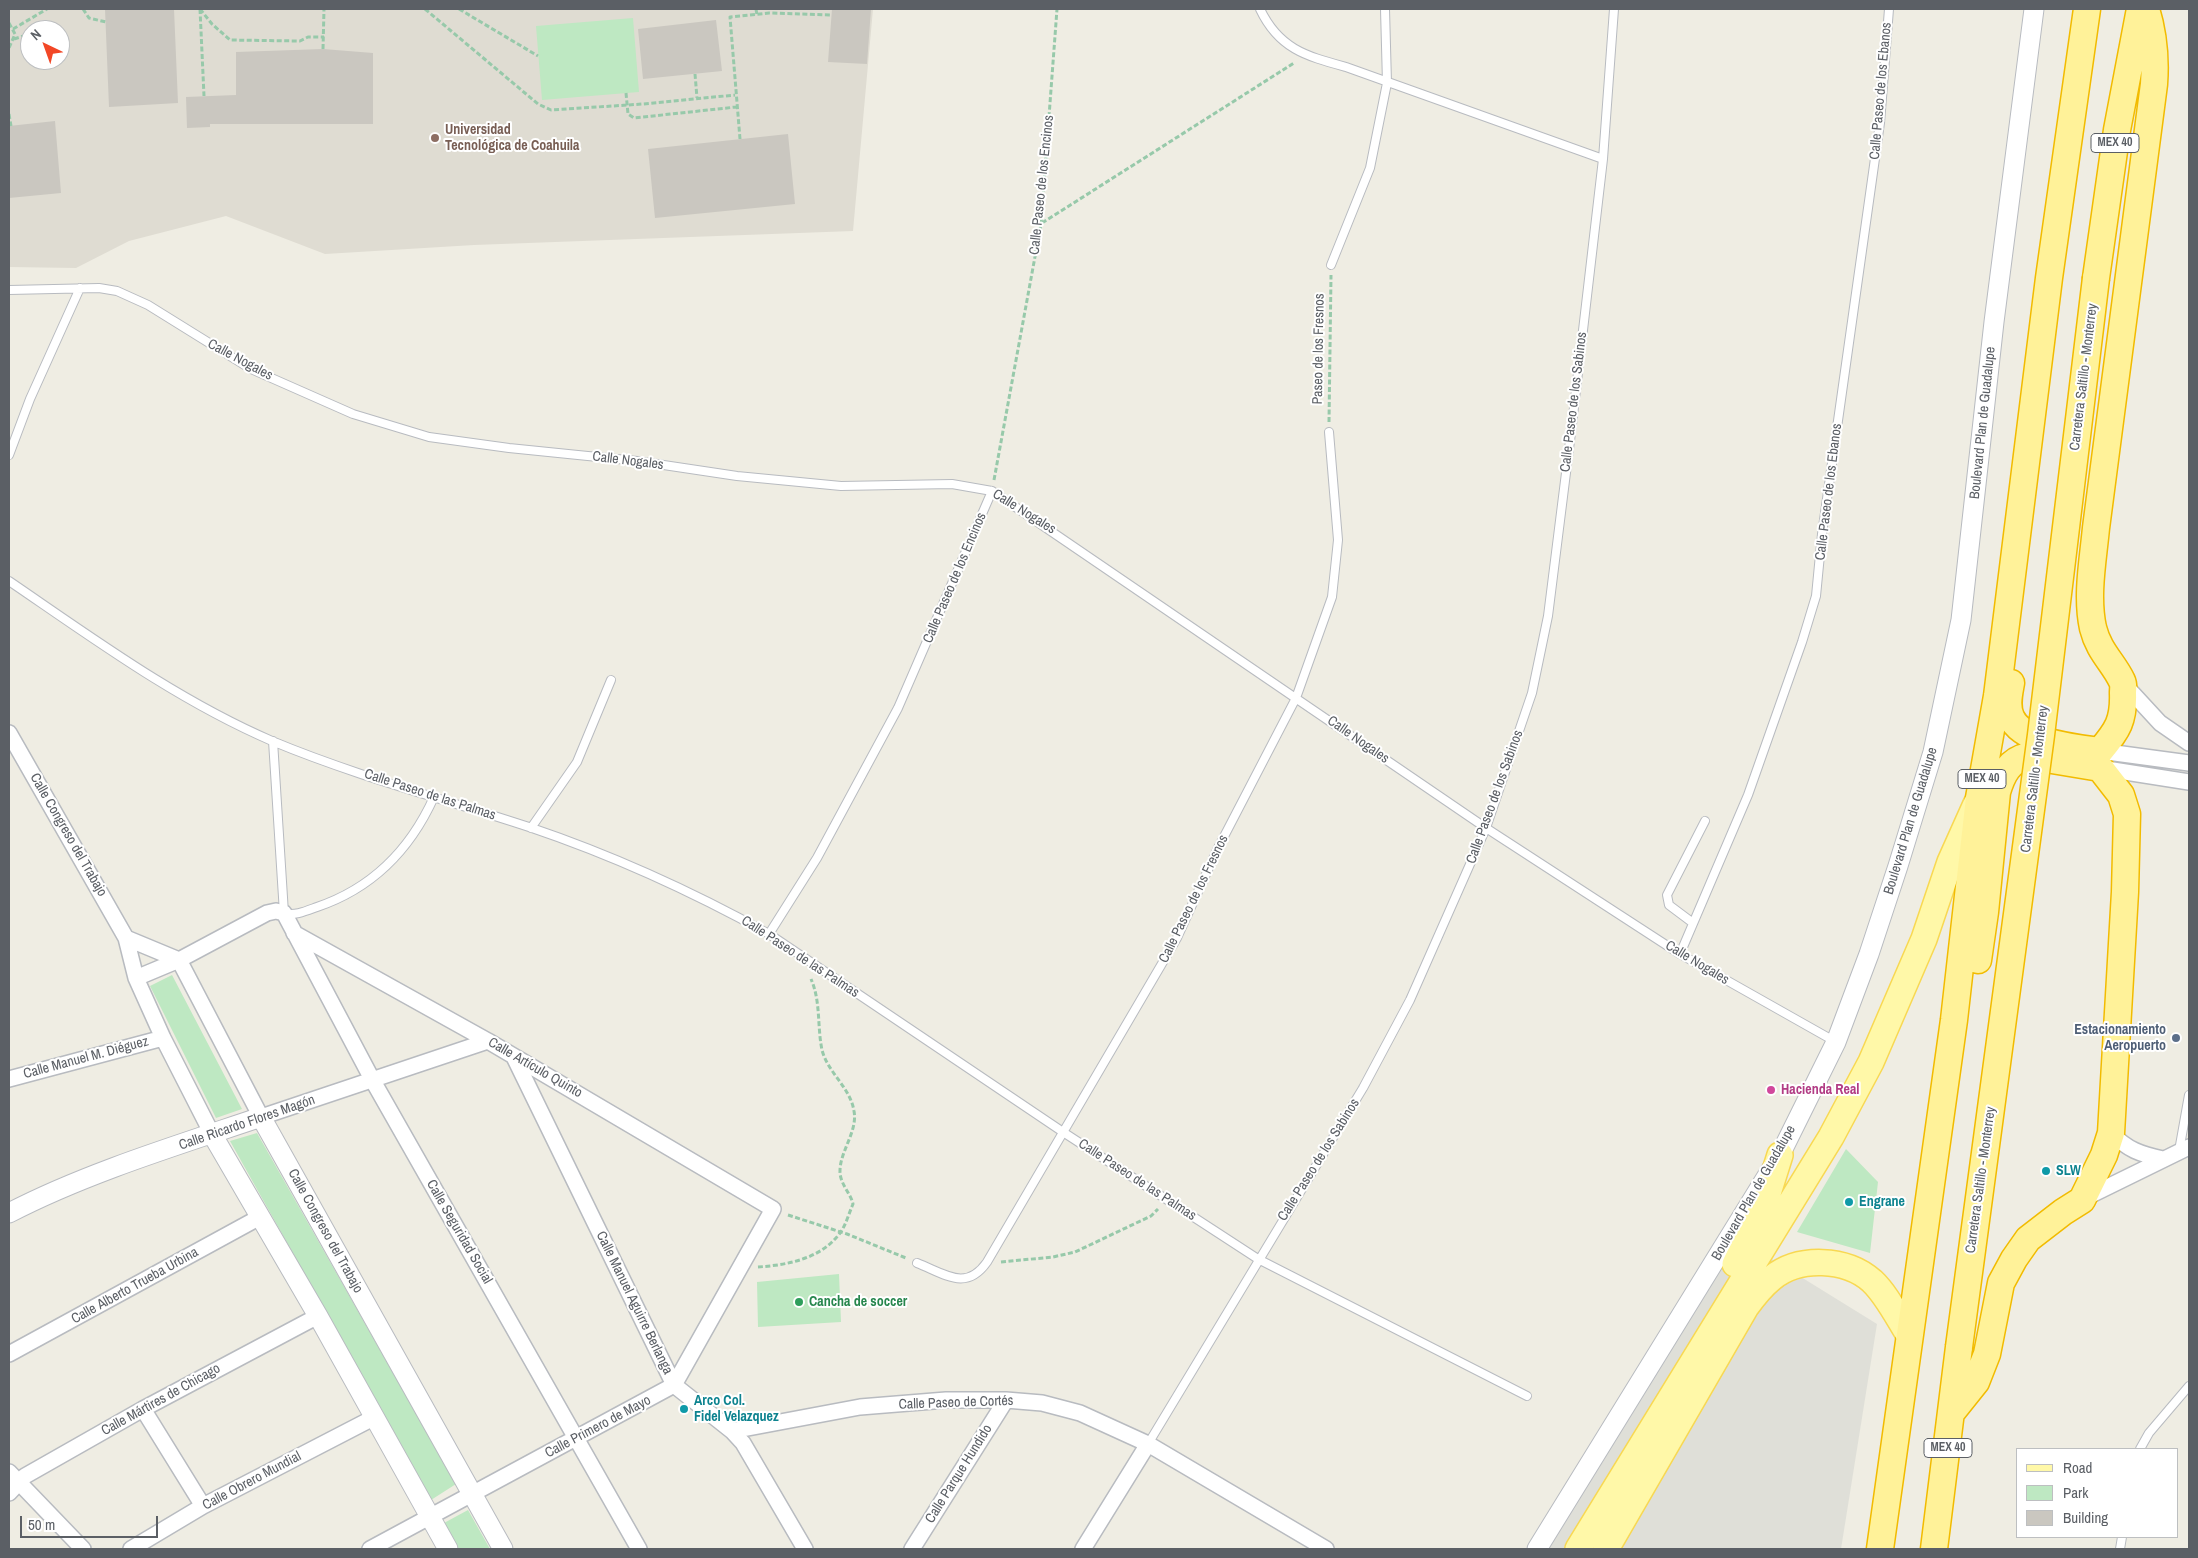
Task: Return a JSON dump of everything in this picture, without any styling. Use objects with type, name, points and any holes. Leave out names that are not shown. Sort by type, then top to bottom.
[{"type":"highway","name":"MEX 40","points":[[1880,1549],[1954,1020],[1979,798],[1997,696],[2049,278],[2087,9]]},
{"type":"highway","name":"Carretera Saltillo - Monterrey","points":[[1934,1549],[1959,1347],[2041,735],[2096,278],[2117,130],[2140,9]]},
{"type":"highway","points":[[2100,760],[2122,716],[2125,705],[2123,682],[2100,648],[2093,627],[2091,589],[2096,528],[2154,84],[2156,55],[2146,9]]},
{"type":"highway","points":[[1952,1412],[1976,1382],[1987,1354],[2001,1283],[2014,1259],[2028,1239],[2082,1200],[2104,1155],[2111,1133],[2125,892],[2127,814],[2121,795],[2100,760],[2028,734],[2016,725],[2009,711],[2008,699],[2056,326],[2056,301],[2049,278]]},
{"type":"highway","points":[[1954,1020],[1969,994],[1977,961],[1985,912],[1997,792],[2001,778],[2008,767],[2019,758],[2028,756],[2100,760]]},
{"type":"main road","points":[[1578,1549],[1832,1137],[1875,1053],[1924,939],[1950,862],[1979,798]]},
{"type":"main road","points":[[1564,1549],[1570,1534],[1732,1270],[1765,1203],[1780,1155]]},
{"type":"main road","points":[[1606,1549],[1746,1306],[1758,1290],[1773,1277],[1790,1267],[1818,1262],[1848,1266],[1874,1282],[1909,1335]]},
{"type":"street","name":"Boulevard Plan de Guadalupe","points":[[1537,1549],[1780,1155],[1836,1042],[1869,954],[1933,752],[1961,620],[1994,322],[2034,9]]},
{"type":"street","points":[[2123,682],[2160,723],[2189,743]]},
{"type":"street","name":"Calle Congreso del Trabajo","points":[[9,733],[126,938],[136,978],[163,1038],[212,1134],[318,1316],[448,1549]]},
{"type":"street","points":[[2100,760],[2189,762]]},
{"type":"street","points":[[2100,760],[2189,782]]},
{"type":"street","points":[[136,978],[179,960],[267,913],[276,911],[284,913]]},
{"type":"street","name":"Calle Seguridad Social","points":[[284,913],[373,1081],[638,1549]]},
{"type":"street","name":"Calle Artículo Quinto","points":[[294,933],[582,1095],[773,1209]]},
{"type":"street","points":[[126,938],[179,960]]},
{"type":"street","name":"Calle Congreso del Trabajo","points":[[179,960],[261,1117],[503,1549]]},
{"type":"street","name":"Calle Manuel M. Diéguez","points":[[9,1079],[163,1038]]},
{"type":"street","name":"Calle Ricardo Flores Magón","points":[[9,1213],[33,1200],[110,1170],[488,1041]]},
{"type":"street","name":"Calle Manuel Aguirre Berlanga","points":[[514,1057],[674,1385],[743,1443],[805,1549]]},
{"type":"street","points":[[2111,1133],[2124,1146],[2138,1153],[2163,1159]]},
{"type":"street","points":[[2082,1200],[2184,1149]]},
{"type":"street","points":[[674,1385],[773,1209]]},
{"type":"street","name":"Calle Alberto Trueba Urbina","points":[[9,1354],[260,1217]]},
{"type":"street","name":"Calle Mártires de Chicago","points":[[12,1482],[144,1408],[318,1316]]},
{"type":"street","name":"Calle Primero de Mayo","points":[[370,1549],[674,1385]]},
{"type":"street","name":"Calle Paseo de Cortés","points":[[732,1432],[860,1408],[946,1400],[1006,1400],[1042,1403],[1080,1413],[1148,1444],[1326,1549]]},
{"type":"street","name":"Calle Parque Hundido","points":[[912,1549],[1006,1400]]},
{"type":"street","points":[[144,1408],[203,1506]]},
{"type":"street","name":"Calle Obrero Mundial","points":[[131,1549],[203,1506],[375,1417]]},
{"type":"street","name":"Calle Paseo de los Sabinos","points":[[1083,1549],[1148,1444]]},
{"type":"street","points":[[12,1482],[83,1549]]},
{"type":"lane","points":[[1260,9],[1272,31],[1305,56],[1346,67],[1603,159]]},
{"type":"lane","points":[[1332,265],[1370,168],[1387,83],[1385,9]]},
{"type":"lane","name":"Calle Paseo de los Sabinos","points":[[1148,1444],[1258,1259],[1364,1088],[1410,1000],[1486,828],[1532,693],[1548,616],[1603,159],[1614,9]]},
{"type":"lane","name":"Calle Paseo de los Ebanos","points":[[1680,954],[1748,795],[1782,703],[1816,596],[1822,534],[1880,123],[1889,9]]},
{"type":"lane","points":[[9,455],[30,399],[80,288]]},
{"type":"lane","name":"Calle Nogales","points":[[9,290],[80,288],[117,291],[148,304],[251,369],[353,414],[429,437],[456,442],[637,460],[737,476],[831,485],[952,484],[992,491],[1486,828],[1680,954],[1836,1042]]},
{"type":"lane","name":"Calle Paseo de los Fresnos","points":[[917,1263],[958,1280],[970,1278],[981,1271],[986,1264],[1177,938],[1217,850],[1296,698],[1332,597],[1338,540],[1329,432]]},
{"type":"lane","name":"Calle Paseo de los Encinos","points":[[769,934],[817,858],[898,708],[992,491]]},
{"type":"lane","name":"Calle Paseo de las Palmas","points":[[9,581],[184,698],[272,741],[434,797],[531,828],[650,876],[727,911],[769,934],[1064,1132],[1258,1259],[1527,1396]]},
{"type":"lane","points":[[531,828],[577,762],[611,680]]},
{"type":"lane","points":[[272,741],[284,913],[290,915],[302,913],[326,904],[384,870],[413,837],[434,797]]},
{"type":"lane","points":[[1693,923],[1669,905],[1667,895],[1705,821]]},
{"type":"lane","points":[[2184,1149],[2189,1095]]},
{"type":"lane","points":[[2141,1448],[2150,1433],[2189,1386]]},
{"type":"path","points":[[13,29],[47,9]]},
{"type":"path","points":[[82,9],[89,18],[106,22]]},
{"type":"path","points":[[200,9],[212,24],[230,40],[300,42],[308,37],[324,38]]},
{"type":"path","points":[[200,9],[204,96]]},
{"type":"path","points":[[323,49],[324,9]]},
{"type":"path","points":[[425,9],[542,106],[556,111],[735,95]]},
{"type":"path","points":[[458,9],[538,56]]},
{"type":"path","points":[[756,9],[756,15]]},
{"type":"path","name":"Calle Paseo de los Encinos","points":[[992,491],[1041,224],[1057,9]]},
{"type":"path","points":[[740,139],[730,17],[769,13],[832,15]]},
{"type":"path","points":[[9,23],[13,29],[14,39],[9,48]]},
{"type":"path","points":[[14,39],[20,37]]},
{"type":"path","points":[[1041,224],[1305,56]]},
{"type":"path","points":[[695,74],[697,98]]},
{"type":"path","points":[[626,93],[628,114],[634,118],[736,106]]},
{"type":"path","points":[[9,114],[11,126]]},
{"type":"path","name":"Paseo de los Fresnos","points":[[1329,432],[1332,265]]},
{"type":"path","points":[[740,1268],[774,1266],[802,1260],[819,1252],[841,1232],[854,1204],[840,1176],[840,1166],[855,1119],[854,1110],[848,1095],[823,1051],[819,1006],[815,987],[802,956]]},
{"type":"path","points":[[986,1264],[1053,1257],[1075,1252],[1151,1216],[1166,1199]]},
{"type":"path","points":[[773,1209],[841,1232],[917,1263]]},
{"type":"shaded area","name":"Universidad Tecnológica de Coahuila","points":[[9,9],[873,9],[853,231],[474,245],[325,254],[226,216],[129,241],[76,268],[9,267]]},
{"type":"shaded area","points":[[1725,1230],[1877,1324],[1841,1549],[1529,1549]]},
{"type":"green space","points":[[633,18],[639,92],[542,100],[536,26]]},
{"type":"green space","points":[[172,975],[242,1109],[216,1118],[150,986]]},
{"type":"green space","points":[[257,1133],[456,1484],[431,1500],[230,1141]]},
{"type":"green space","points":[[1846,1149],[1878,1182],[1870,1253],[1797,1232]]},
{"type":"green space","name":"Cancha de soccer","points":[[839,1274],[841,1322],[758,1327],[757,1282]]},
{"type":"green space","points":[[468,1510],[490,1549],[459,1549],[444,1523]]},
{"type":"building","points":[[105,9],[174,9],[178,103],[109,107]]},
{"type":"building","points":[[832,9],[871,9],[867,64],[828,62]]},
{"type":"building","points":[[716,20],[722,71],[643,79],[638,29]]},
{"type":"building","points":[[323,49],[373,53],[373,124],[210,124],[210,127],[187,128],[186,97],[236,95],[236,52]]},
{"type":"building","points":[[55,121],[61,193],[9,198],[9,126]]},
{"type":"building","points":[[788,134],[795,204],[655,218],[648,149]]},
{"type":"place","name":"Universidad Tecnológica de Coahuila","points":[[435,138]]},
{"type":"place","name":"Estacionamiento Aeropuerto","points":[[2176,1038]]},
{"type":"place","name":"Hacienda Real","points":[[1771,1090]]},
{"type":"place","name":"SLW","points":[[2046,1171]]},
{"type":"place","name":"Engrane","points":[[1849,1202]]},
{"type":"place","name":"Cancha de soccer","points":[[799,1302]]},
{"type":"place","name":"Arco Col. Fidel Velazquez","points":[[684,1409]]}]
